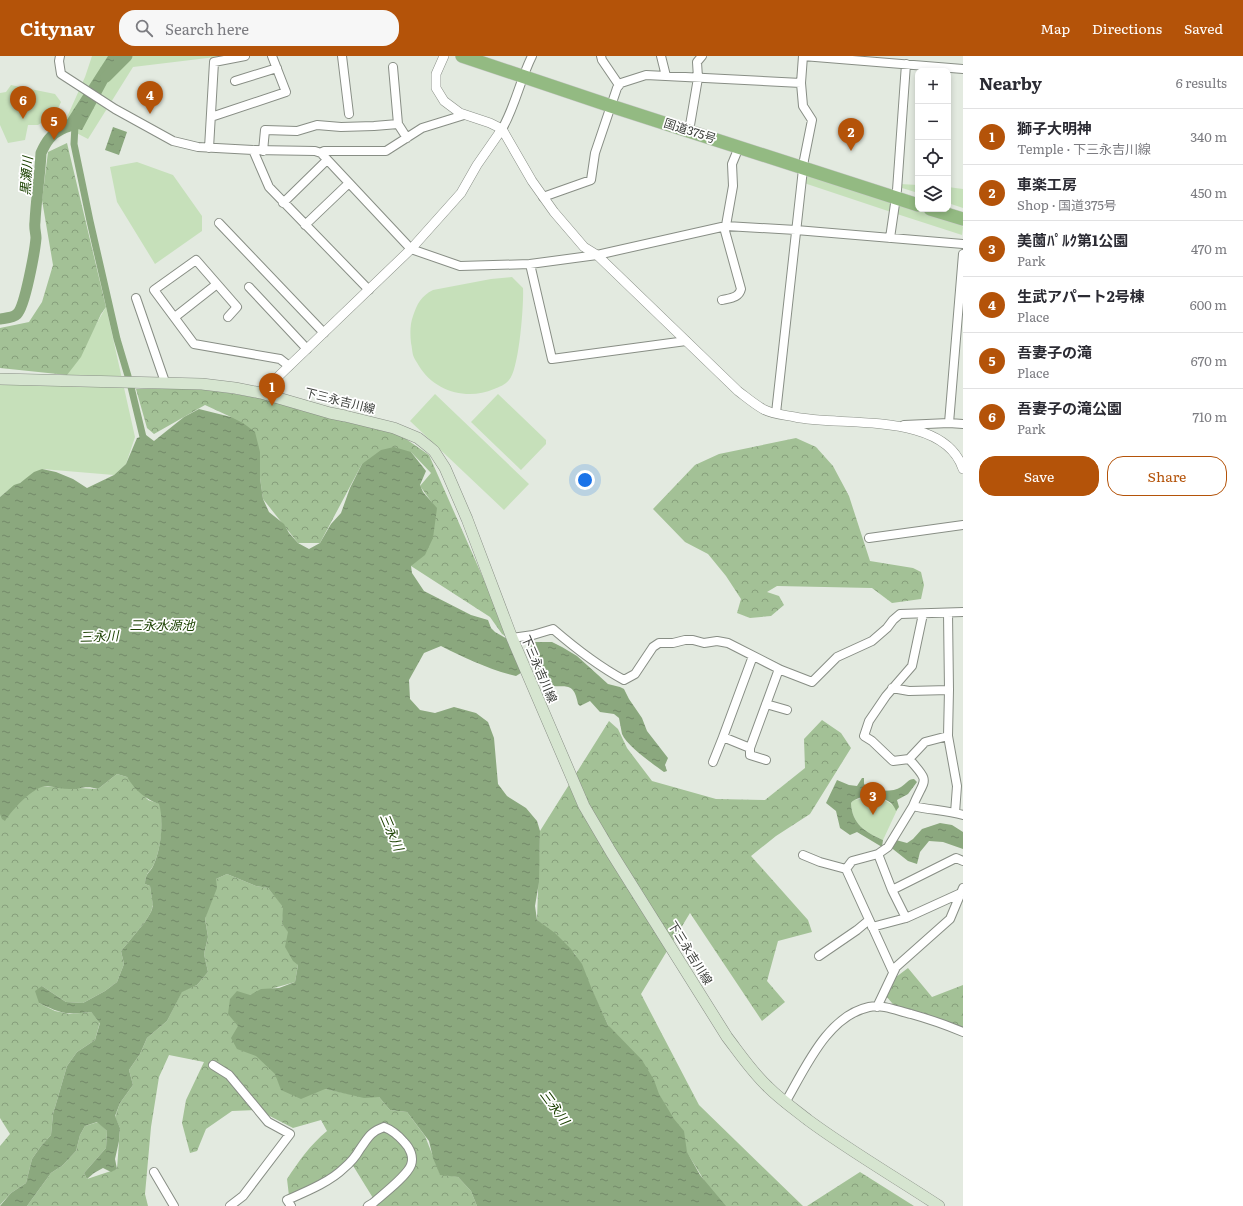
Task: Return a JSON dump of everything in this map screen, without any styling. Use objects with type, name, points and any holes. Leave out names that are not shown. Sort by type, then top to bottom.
[{"type":"highway","name":"国道375号","points":[[462,56],[611,106],[915,204]]},
{"type":"highway","points":[[940,212],[963,219]]},
{"type":"main road","name":"下三永吉川線","points":[[0,379],[165,382],[235,388],[261,393],[330,413],[394,428],[418,438],[434,451],[445,468],[467,519],[512,638],[584,806],[611,852],[727,1037],[747,1065],[785,1103],[875,1166],[939,1206]]},
{"type":"street","points":[[59,56],[62,74],[103,102],[173,141],[198,148],[263,151],[315,151],[321,153],[411,249],[460,266],[530,264],[597,255],[726,226],[796,230],[963,244]]},
{"type":"street","points":[[209,148],[214,62],[245,56]]},
{"type":"street","points":[[211,117],[286,92],[272,56]]},
{"type":"street","points":[[342,56],[349,114]]},
{"type":"street","points":[[444,56],[436,74],[436,88],[444,101],[460,113],[502,130],[543,197],[584,247],[597,255],[738,391],[764,410],[796,418],[892,425],[948,423],[963,424]]},
{"type":"street","points":[[261,393],[411,249],[462,193],[477,166],[508,119],[523,76],[532,56]]},
{"type":"street","points":[[601,56],[602,60],[619,86]]},
{"type":"street","points":[[661,56],[666,76]]},
{"type":"street","points":[[689,131],[698,78],[697,62],[702,56]]},
{"type":"street","points":[[776,413],[803,168],[812,120],[803,106],[800,83],[804,56],[963,69]]},
{"type":"street","points":[[890,238],[896,198],[906,64]]},
{"type":"street","points":[[393,67],[398,124],[407,138]]},
{"type":"street","points":[[235,81],[277,68]]},
{"type":"street","points":[[543,197],[591,180],[595,153],[611,106],[619,86],[626,82],[646,75],[800,83]]},
{"type":"street","points":[[321,153],[324,151],[386,151],[422,128],[464,115]]},
{"type":"street","points":[[263,151],[265,130],[298,131],[317,125],[354,126],[398,124]]},
{"type":"street","points":[[722,300],[737,296],[741,289],[725,231],[732,186],[732,164],[739,147]]},
{"type":"street","points":[[253,150],[269,187],[369,290]]},
{"type":"street","points":[[283,202],[327,160]]},
{"type":"street","points":[[305,225],[349,183]]},
{"type":"street","points":[[219,223],[324,333]]},
{"type":"street","points":[[948,423],[963,254]]},
{"type":"street","points":[[228,318],[237,307],[196,260],[154,290],[194,344],[280,359],[289,366]]},
{"type":"street","points":[[530,264],[552,359],[686,341]]},
{"type":"street","points":[[174,317],[217,284]]},
{"type":"street","points":[[249,287],[307,349]]},
{"type":"street","points":[[136,298],[165,382]]},
{"type":"street","points":[[892,425],[929,434],[950,447],[963,469]]},
{"type":"street","points":[[869,538],[963,525]]},
{"type":"street","points":[[512,638],[533,635],[553,629],[574,647],[611,673],[624,680],[635,674],[653,647],[659,643],[673,643],[685,640],[693,640],[704,643],[717,641],[728,643],[779,669],[812,682],[837,658],[872,641],[900,614],[963,612]]},
{"type":"street","points":[[913,806],[959,814],[957,786],[948,736],[948,613]]},
{"type":"street","points":[[922,614],[912,666],[892,688],[869,720],[864,736],[872,741],[893,761],[909,759],[924,742],[948,736]]},
{"type":"street","points":[[713,762],[753,656]]},
{"type":"street","points":[[766,760],[750,754],[750,748],[779,669]]},
{"type":"street","points":[[892,688],[909,691],[949,690]]},
{"type":"street","points":[[766,704],[787,710]]},
{"type":"street","points":[[723,737],[750,748]]},
{"type":"street","points":[[846,869],[852,861],[878,854],[888,847],[913,806],[924,784],[924,777],[909,759]]},
{"type":"street","points":[[878,854],[892,890],[906,918]]},
{"type":"street","points":[[803,855],[820,862],[846,869]]},
{"type":"street","points":[[892,890],[956,858],[963,861]]},
{"type":"street","points":[[846,869],[893,972]]},
{"type":"street","points":[[878,1007],[896,967],[950,919],[962,891]]},
{"type":"street","points":[[819,956],[857,930],[870,924],[906,918],[962,891]]},
{"type":"street","points":[[785,1103],[812,1058],[836,1024],[847,1016],[860,1010],[870,1007],[889,1008],[945,1024],[963,1032]]},
{"type":"street","points":[[213,1065],[229,1075],[237,1083],[268,1122],[290,1134],[243,1196],[230,1206]]},
{"type":"street","points":[[291,1206],[288,1200],[329,1180],[344,1168],[360,1150],[368,1136],[377,1129],[384,1127],[399,1136],[408,1146],[412,1157],[411,1165],[406,1173],[368,1206]]},
{"type":"street","points":[[154,1172],[174,1206]]},
{"type":"shaded area","points":[[92,56],[224,56],[133,67],[88,139],[63,126],[85,77]]},
{"type":"shaded area","points":[[11,85],[55,94],[61,102],[56,113],[38,125],[28,125],[25,140],[8,143],[0,125],[0,93],[6,92]]},
{"type":"shaded area","points":[[137,162],[173,175],[202,216],[202,231],[155,264],[117,202],[110,167]]},
{"type":"shaded area","points":[[809,174],[891,200],[891,212],[804,183],[805,177]]},
{"type":"shaded area","points":[[900,184],[915,185],[915,192],[899,187]]},
{"type":"shaded area","points":[[951,187],[963,189],[963,208],[951,204]]},
{"type":"shaded area","points":[[901,204],[915,209],[915,212],[925,212],[961,224],[963,227],[962,235],[897,214],[898,206]]},
{"type":"shaded area","points":[[512,277],[523,288],[523,296],[522,322],[516,364],[513,374],[509,380],[504,385],[494,389],[473,394],[462,394],[452,391],[433,382],[425,375],[414,358],[412,352],[410,336],[411,322],[420,301],[425,295],[433,290],[491,279]]},
{"type":"shaded area","points":[[106,307],[135,437],[126,464],[114,475],[42,469],[0,497],[0,382],[67,375]]},
{"type":"shaded area","points":[[435,394],[529,484],[504,510],[410,421]]},
{"type":"shaded area","points":[[498,394],[546,440],[546,444],[521,470],[471,422]]},
{"type":"shaded area","points":[[872,797],[892,804],[897,810],[883,840],[865,830],[857,822],[852,810],[851,803],[854,800]]},
{"type":"green space","points":[[67,143],[106,307],[101,314],[81,357],[67,375],[0,368],[0,328],[29,322],[42,302],[53,265],[42,200],[48,152]]},
{"type":"green space","points":[[193,387],[259,398],[393,430],[429,455],[510,639],[502,634],[490,617],[411,566],[433,504],[420,486],[431,473],[411,452],[362,464],[320,543],[298,543],[263,499],[260,478],[231,417],[205,405],[154,434],[147,428],[136,389]]},
{"type":"green space","points":[[796,438],[816,447],[833,466],[849,496],[870,561],[913,568],[921,572],[924,585],[921,599],[892,603],[872,588],[777,586],[767,592],[779,596],[784,605],[771,616],[750,618],[737,613],[741,599],[726,576],[708,554],[685,542],[653,509],[695,465],[719,454]]},
{"type":"green space","points":[[822,720],[841,733],[851,748],[810,814],[776,836],[751,856],[808,920],[812,932],[778,941],[767,981],[785,1002],[762,1021],[690,913],[641,994],[699,1105],[803,1206],[720,1206],[608,1025],[575,954],[537,920],[540,831],[609,721],[618,729],[627,748],[652,781],[716,799],[765,800],[805,768],[804,739]]},
{"type":"green space","points":[[117,774],[127,777],[148,800],[160,804],[162,826],[160,842],[153,867],[147,874],[145,884],[150,886],[153,905],[145,922],[121,951],[124,964],[117,982],[105,991],[83,1003],[66,1002],[42,986],[39,1003],[55,1011],[70,1014],[91,1012],[100,1022],[95,1040],[77,1052],[67,1066],[53,1114],[51,1135],[32,1159],[26,1183],[11,1193],[0,1205],[0,1146],[10,1134],[0,1118],[0,784],[98,789]]},
{"type":"green space","points":[[227,874],[256,886],[268,888],[284,907],[282,924],[288,931],[298,965],[295,982],[250,995],[325,1089],[359,1096],[379,1097],[390,1110],[407,1112],[425,1136],[440,1174],[458,1177],[471,1191],[477,1206],[362,1206],[373,1198],[352,1164],[289,1196],[287,1179],[310,1148],[327,1131],[321,1120],[293,1128],[258,1110],[232,1111],[206,1129],[197,1151],[190,1153],[182,1123],[186,1100],[204,1062],[169,1055],[159,1077],[151,1127],[145,1194],[148,1206],[27,1206],[51,1173],[63,1165],[76,1151],[80,1135],[85,1126],[98,1122],[107,1131],[106,1148],[84,1173],[87,1179],[117,1169],[120,1128],[115,1117],[120,1103],[133,1085],[129,1070],[140,1054],[147,1038],[167,1021],[182,991],[197,985],[208,972],[204,954],[208,937],[205,919],[216,879]]},
{"type":"green space","points":[[908,968],[932,997],[963,985],[963,1032],[898,1010],[886,996],[896,977]]},
{"type":"green space","points":[[860,1172],[914,1206],[807,1206]]},
{"type":"water","points":[[108,56],[123,56],[121,57],[82,130],[63,126]]},
{"type":"water","points":[[113,127],[127,132],[119,155],[105,150]]},
{"type":"water","name":"三永水源池","points":[[199,409],[231,417],[243,423],[255,432],[260,452],[260,478],[263,499],[269,512],[284,524],[289,533],[298,543],[309,549],[320,543],[331,524],[341,513],[350,488],[362,464],[381,450],[394,447],[411,452],[426,471],[420,485],[423,492],[437,508],[433,538],[425,555],[411,566],[412,573],[424,591],[471,615],[488,620],[491,628],[495,632],[511,641],[524,671],[516,676],[506,673],[478,663],[441,646],[424,653],[409,680],[410,699],[420,710],[435,713],[454,707],[476,713],[488,722],[494,738],[498,784],[507,796],[526,808],[537,821],[540,831],[539,882],[535,906],[537,920],[555,933],[571,949],[582,964],[608,1025],[642,1060],[654,1080],[659,1094],[674,1119],[684,1131],[687,1152],[700,1175],[726,1206],[477,1206],[471,1191],[458,1177],[440,1175],[433,1158],[429,1141],[407,1112],[390,1110],[379,1097],[364,1098],[325,1089],[301,1099],[281,1090],[275,1074],[256,1056],[237,1049],[231,1038],[238,1026],[228,1014],[230,999],[237,991],[250,995],[261,989],[279,988],[295,982],[298,965],[293,961],[285,947],[288,932],[282,924],[283,907],[268,888],[256,886],[227,874],[216,879],[217,888],[205,919],[208,937],[204,954],[208,972],[197,985],[182,992],[167,1021],[147,1038],[140,1054],[129,1070],[133,1085],[120,1103],[115,1116],[120,1128],[115,1159],[117,1169],[111,1172],[103,1168],[87,1179],[84,1173],[106,1148],[107,1131],[97,1122],[85,1126],[80,1135],[76,1151],[63,1165],[51,1173],[27,1206],[0,1206],[11,1193],[26,1183],[32,1159],[51,1135],[53,1114],[67,1066],[77,1052],[95,1040],[100,1023],[91,1012],[65,1013],[39,1003],[35,991],[42,986],[66,1002],[83,1003],[105,991],[117,982],[124,964],[121,951],[145,922],[153,906],[150,886],[145,884],[146,877],[153,867],[160,842],[161,811],[159,804],[149,800],[141,794],[127,777],[117,774],[98,789],[90,787],[70,789],[48,786],[42,787],[24,799],[5,821],[2,819],[0,814],[0,497],[14,485],[20,483],[34,472],[42,469],[56,472],[73,479],[87,488],[114,475],[126,464],[137,438],[146,435],[154,441],[184,417]]},
{"type":"water","points":[[535,642],[552,642],[562,647],[577,656],[608,684],[624,689],[642,718],[647,731],[668,758],[665,765],[667,771],[664,772],[629,744],[622,734],[619,718],[614,714],[600,712],[590,701],[580,706],[576,695],[570,687],[544,683],[528,646]]},
{"type":"water","points":[[862,778],[864,778],[864,784],[867,787],[882,791],[897,789],[912,779],[917,782],[908,794],[897,800],[899,807],[896,811],[891,803],[882,798],[865,797],[859,798],[851,803],[854,817],[857,822],[865,830],[883,840],[882,847],[857,832],[850,835],[840,828],[836,811],[826,803],[837,780],[849,785],[857,786]]},
{"type":"water","points":[[940,823],[952,825],[963,832],[963,849],[943,842],[929,841],[920,852],[917,864],[908,861],[889,846],[896,840],[907,843],[922,829]]},
{"type":"waterway","name":"黒瀬川","points":[[106,77],[127,56]]},
{"type":"waterway","name":"黒瀬川","points":[[0,319],[17,314],[26,290],[36,238],[35,224],[41,153],[52,136],[58,131],[73,125],[78,119]]},
{"type":"waterway","points":[[75,125],[74,144],[90,221],[117,339],[128,376]]},
{"type":"waterway","points":[[131,387],[143,437]]},
{"type":"place","name":"生武アパート2号棟","points":[[150,114]]},
{"type":"place","name":"吾妻子の滝公園","points":[[23,119]]},
{"type":"place","name":"吾妻子の滝","points":[[54,140]]},
{"type":"place","name":"車楽工房","points":[[851,151]]},
{"type":"place","name":"獅子大明神","points":[[272,406]]},
{"type":"place","name":"美薗ﾊﾟﾙｸ第1公園","points":[[873,815]]},
{"type":"water label","name":"三永川","points":[[99,636]]},
{"type":"water label","name":"三永川","points":[[392,832]]},
{"type":"water label","name":"三永川","points":[[555,1107]]}]
